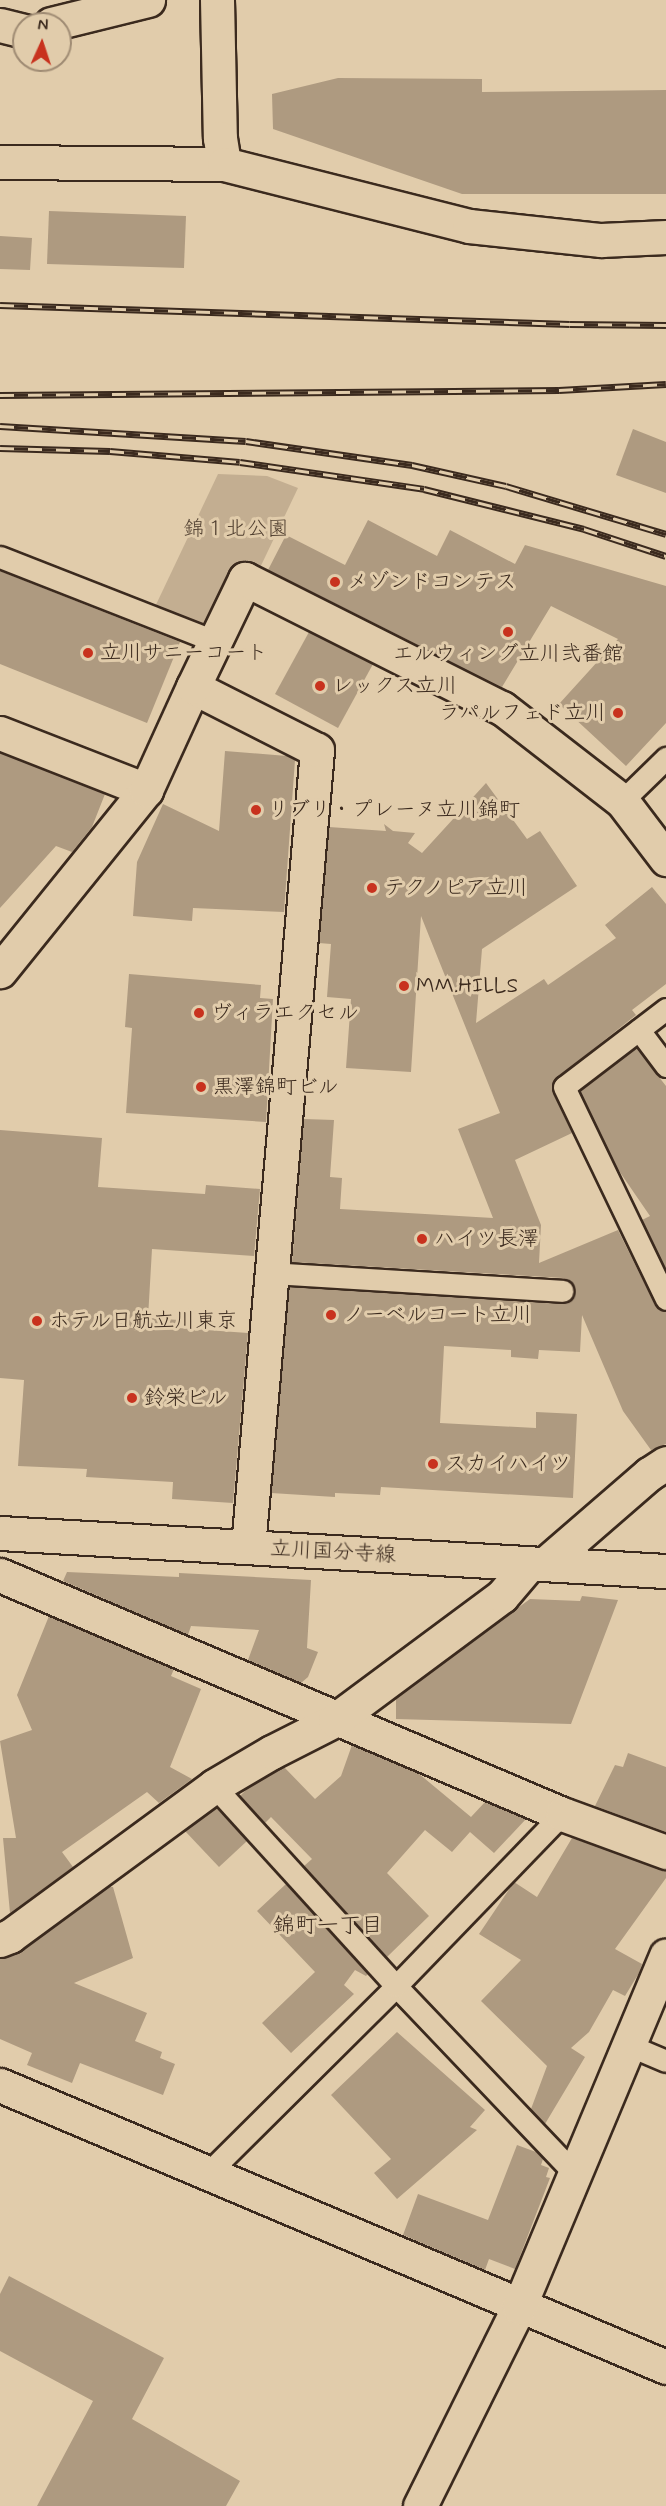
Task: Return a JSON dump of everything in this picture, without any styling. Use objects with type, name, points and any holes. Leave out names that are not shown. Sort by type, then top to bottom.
[{"type":"street","points":[[72,19],[148,0]]},
{"type":"street","points":[[217,0],[220,138],[224,164]]},
{"type":"street","points":[[0,162],[224,164],[469,226],[601,240],[666,237]]},
{"type":"street","points":[[0,971],[146,790],[245,579],[502,708],[622,801],[666,859]]},
{"type":"street","points":[[193,687],[316,750],[248,1547]]},
{"type":"street","points":[[0,733],[146,790]]},
{"type":"street","points":[[0,1940],[10,1936],[214,1786],[272,1752],[335,1720],[502,1596],[537,1564],[649,1474],[666,1463]]},
{"type":"street","name":"立川国分寺線","points":[[0,1533],[666,1571]]},
{"type":"street","points":[[0,1575],[335,1720],[562,1814],[666,1852]]},
{"type":"street","points":[[420,2506],[519,2307],[666,1956]]},
{"type":"street","points":[[0,2085],[519,2307],[666,2367]]},
{"type":"lane","points":[[0,557],[214,641]]},
{"type":"lane","points":[[622,801],[666,758]]},
{"type":"lane","points":[[664,1291],[564,1087],[666,1009]]},
{"type":"lane","points":[[639,1030],[666,1066]]},
{"type":"lane","points":[[271,1273],[562,1291]]},
{"type":"lane","points":[[214,1786],[396,1986],[575,2174]]},
{"type":"lane","points":[[208,2173],[396,1986],[562,1814]]},
{"type":"lane","points":[[628,2045],[666,2061]]},
{"type":"green space","name":"錦１北公園","points":[[218,474],[267,476],[298,488],[257,574],[210,636],[153,611]]},
{"type":"building","points":[[338,78],[482,79],[482,92],[666,90],[666,194],[462,194],[273,129],[272,94]]},
{"type":"building","points":[[49,211],[186,216],[184,268],[47,264]]},
{"type":"building","points":[[0,236],[32,238],[30,270],[0,269]]},
{"type":"building","points":[[633,429],[666,442],[666,493],[616,475]]},
{"type":"building","points":[[368,520],[437,556],[450,530],[515,564],[525,545],[666,586],[666,723],[626,766],[559,704],[618,639],[551,606],[502,687],[268,570],[286,535],[345,565]]},
{"type":"building","name":"立川サニーコート","points":[[0,571],[180,642],[147,723],[0,664]]},
{"type":"building","name":"レックス立川","points":[[309,632],[373,664],[338,728],[275,694]]},
{"type":"building","points":[[225,751],[287,756],[295,760],[284,912],[193,908],[192,921],[133,916],[137,862],[163,804],[219,831]]},
{"type":"building","points":[[0,753],[105,794],[92,827],[72,852],[56,846],[0,908]]},
{"type":"building","points":[[486,783],[527,839],[540,831],[577,886],[482,949],[476,1023],[544,979],[548,985],[616,938],[605,925],[652,887],[666,904],[666,984],[632,1010],[636,1015],[553,1081],[553,1093],[572,1133],[515,1160],[541,1225],[539,1263],[618,1230],[655,1305],[666,1312],[666,1444],[651,1450],[623,1411],[582,1315],[580,1352],[539,1350],[538,1359],[511,1357],[511,1350],[444,1346],[440,1423],[536,1428],[536,1412],[577,1414],[573,1498],[381,1487],[380,1495],[335,1493],[335,1497],[271,1493],[289,1287],[561,1304],[568,1302],[575,1292],[573,1285],[563,1278],[292,1262],[304,1119],[334,1120],[330,1177],[342,1178],[340,1209],[493,1218],[458,1129],[500,1113],[421,916],[411,1072],[346,1068],[351,999],[327,997],[331,944],[319,943],[329,827],[386,831],[384,824],[393,831],[415,833],[408,843],[422,853]]},
{"type":"building","points":[[129,974],[261,985],[260,998],[273,999],[266,1122],[126,1113],[132,1028],[125,1027]]},
{"type":"building","points":[[636,1048],[666,1086],[666,1270],[642,1220],[650,1216],[615,1165],[580,1091]]},
{"type":"building","points":[[0,1130],[102,1138],[98,1187],[205,1194],[206,1185],[260,1189],[254,1256],[152,1249],[148,1318],[179,1320],[178,1328],[248,1333],[233,1503],[172,1499],[173,1482],[86,1477],[87,1469],[18,1466],[24,1380],[0,1378]]},
{"type":"building","points":[[67,1572],[179,1577],[179,1573],[311,1580],[307,1648],[318,1652],[308,1677],[301,1683],[248,1660],[259,1630],[191,1626],[188,1635],[63,1581]]},
{"type":"building","points":[[582,1596],[618,1600],[571,1724],[396,1719],[396,1698],[530,1599],[580,1601]]},
{"type":"building","points":[[49,1616],[174,1669],[171,1676],[201,1689],[170,1767],[192,1779],[159,1803],[147,1792],[62,1852],[73,1867],[10,1913],[3,1838],[16,1838],[0,1741],[32,1730],[17,1695]]},
{"type":"building","points":[[352,1745],[418,1773],[471,1817],[485,1802],[526,1819],[494,1853],[470,1832],[452,1852],[425,1830],[387,1873],[429,1916],[387,1957],[304,1866],[312,1859],[271,1817],[265,1823],[240,1796],[248,1788],[284,1767],[315,1799],[341,1776]]},
{"type":"building","points":[[628,1753],[666,1767],[666,1832],[595,1806],[615,1765],[623,1767]]},
{"type":"building","points":[[216,1808],[247,1841],[219,1867],[185,1831]]},
{"type":"building","points":[[572,1838],[666,1870],[666,1878],[615,1949],[642,1964],[639,1973],[625,1996],[613,1990],[589,2032],[571,2048],[585,2057],[545,2124],[531,2109],[547,2066],[481,2001],[521,1960],[479,1934],[514,1882],[537,1897]]},
{"type":"building","points":[[286,1884],[368,1974],[366,1976],[355,1970],[344,1985],[354,1994],[291,2053],[262,2023],[315,1972],[257,1911]]},
{"type":"building","points":[[108,1887],[113,1887],[133,1958],[74,1983],[147,2013],[135,2041],[162,2052],[160,2058],[175,2064],[163,2095],[80,2063],[72,2083],[27,2065],[32,2053],[0,2039],[0,1958],[21,1951]]},
{"type":"building","points":[[397,2032],[485,2110],[470,2127],[477,2130],[397,2199],[374,2173],[391,2159],[331,2095]]},
{"type":"building","points":[[517,2145],[536,2152],[543,2159],[541,2165],[549,2168],[546,2177],[550,2178],[515,2269],[489,2259],[485,2270],[403,2235],[418,2194],[488,2220]]},
{"type":"building","points":[[9,2276],[164,2358],[132,2419],[240,2481],[226,2506],[37,2506],[93,2401],[0,2351],[0,2294]]},
{"type":"railway","points":[[0,305],[570,324],[666,325]]},
{"type":"railway","points":[[0,395],[559,390],[666,384]]},
{"type":"railway","points":[[0,426],[246,441],[412,465],[506,486],[666,534]]},
{"type":"railway","points":[[0,448],[110,451],[240,462],[424,489],[584,529],[666,556]]},
{"type":"place","name":"メゾンドコンテス","points":[[335,582]]},
{"type":"place","name":"エルウィング立川弐番館","points":[[508,632]]},
{"type":"place","name":"立川サニーコート","points":[[88,653]]},
{"type":"place","name":"レックス立川","points":[[320,686]]},
{"type":"place","name":"ラパルフェド立川","points":[[618,713]]},
{"type":"place","name":"リブリ・プレーヌ立川錦町","points":[[256,810]]},
{"type":"place","name":"テクノピア立川","points":[[372,888]]},
{"type":"place","name":"MM.HILLS","points":[[404,986]]},
{"type":"place","name":"ヴィラエクセル","points":[[199,1013]]},
{"type":"place","name":"黒澤錦町ビル","points":[[201,1087]]},
{"type":"place","name":"ハイツ長澤","points":[[422,1239]]},
{"type":"place","name":"ノーベルコート立川","points":[[331,1315]]},
{"type":"place","name":"ホテル日航立川東京","points":[[37,1321]]},
{"type":"place","name":"鈴栄ビル","points":[[132,1398]]},
{"type":"place","name":"スカイハイツ","points":[[433,1464]]},
{"type":"district","name":"錦町一丁目","points":[[328,1927]]}]
